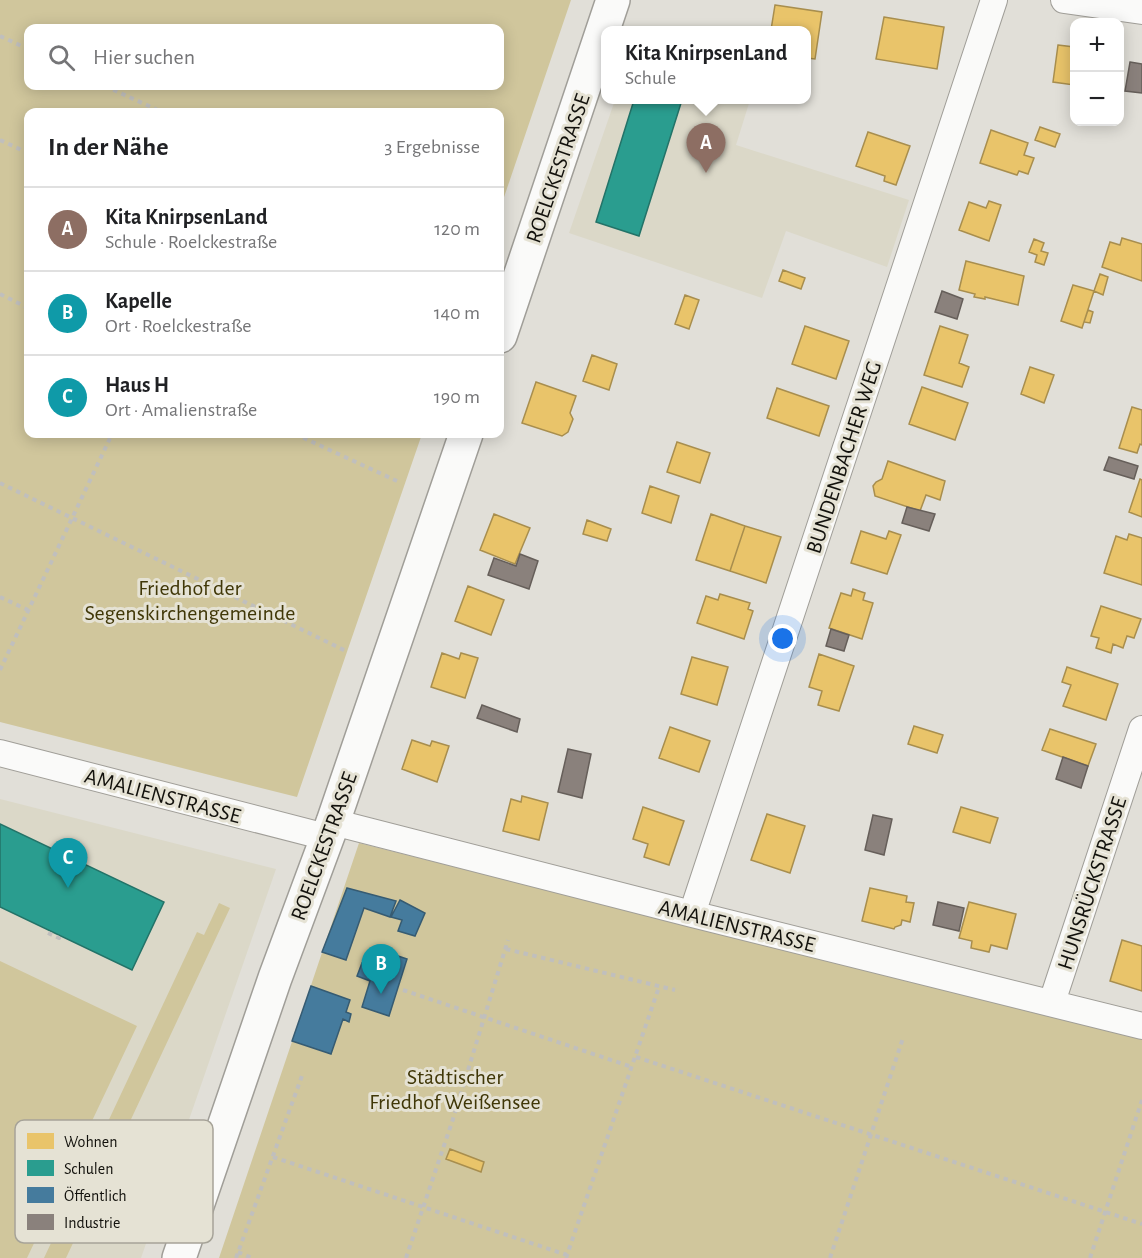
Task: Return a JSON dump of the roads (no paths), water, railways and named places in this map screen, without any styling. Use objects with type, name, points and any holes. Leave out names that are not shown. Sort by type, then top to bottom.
[{"type":"street","name":"ROELCKESTRASSE","points":[[604,26],[613,0]]},
{"type":"street","name":"BUNDENBACHER WEG","points":[[692,914],[994,0]]},
{"type":"street","points":[[1064,0],[1142,11]]},
{"type":"street","name":"ROELCKESTRASSE","points":[[504,324],[601,36]]},
{"type":"street","name":"ROELCKESTRASSE","points":[[213,1159],[275,978],[330,830],[465,438]]},
{"type":"street","name":"HUNSRÜCKSTRASSE","points":[[1052,1002],[1142,729]]},
{"type":"street","name":"AMALIENSTRASSE","points":[[0,753],[692,914],[1142,1026]]},
{"type":"street","name":"ROELCKESTRASSE","points":[[179,1258],[184,1243]]},
{"type":"place","name":"Kita KnirpsenLand","points":[[706,173]]},
{"type":"place","name":"Haus H","points":[[68,888]]},
{"type":"place","name":"Kapelle","points":[[381,994]]},
{"type":"park label","name":"Friedhof der Segenskirchengemeinde","points":[[190,600]]},
{"type":"park label","name":"Städtischer Friedhof Weißensee","points":[[455,1088]]}]
